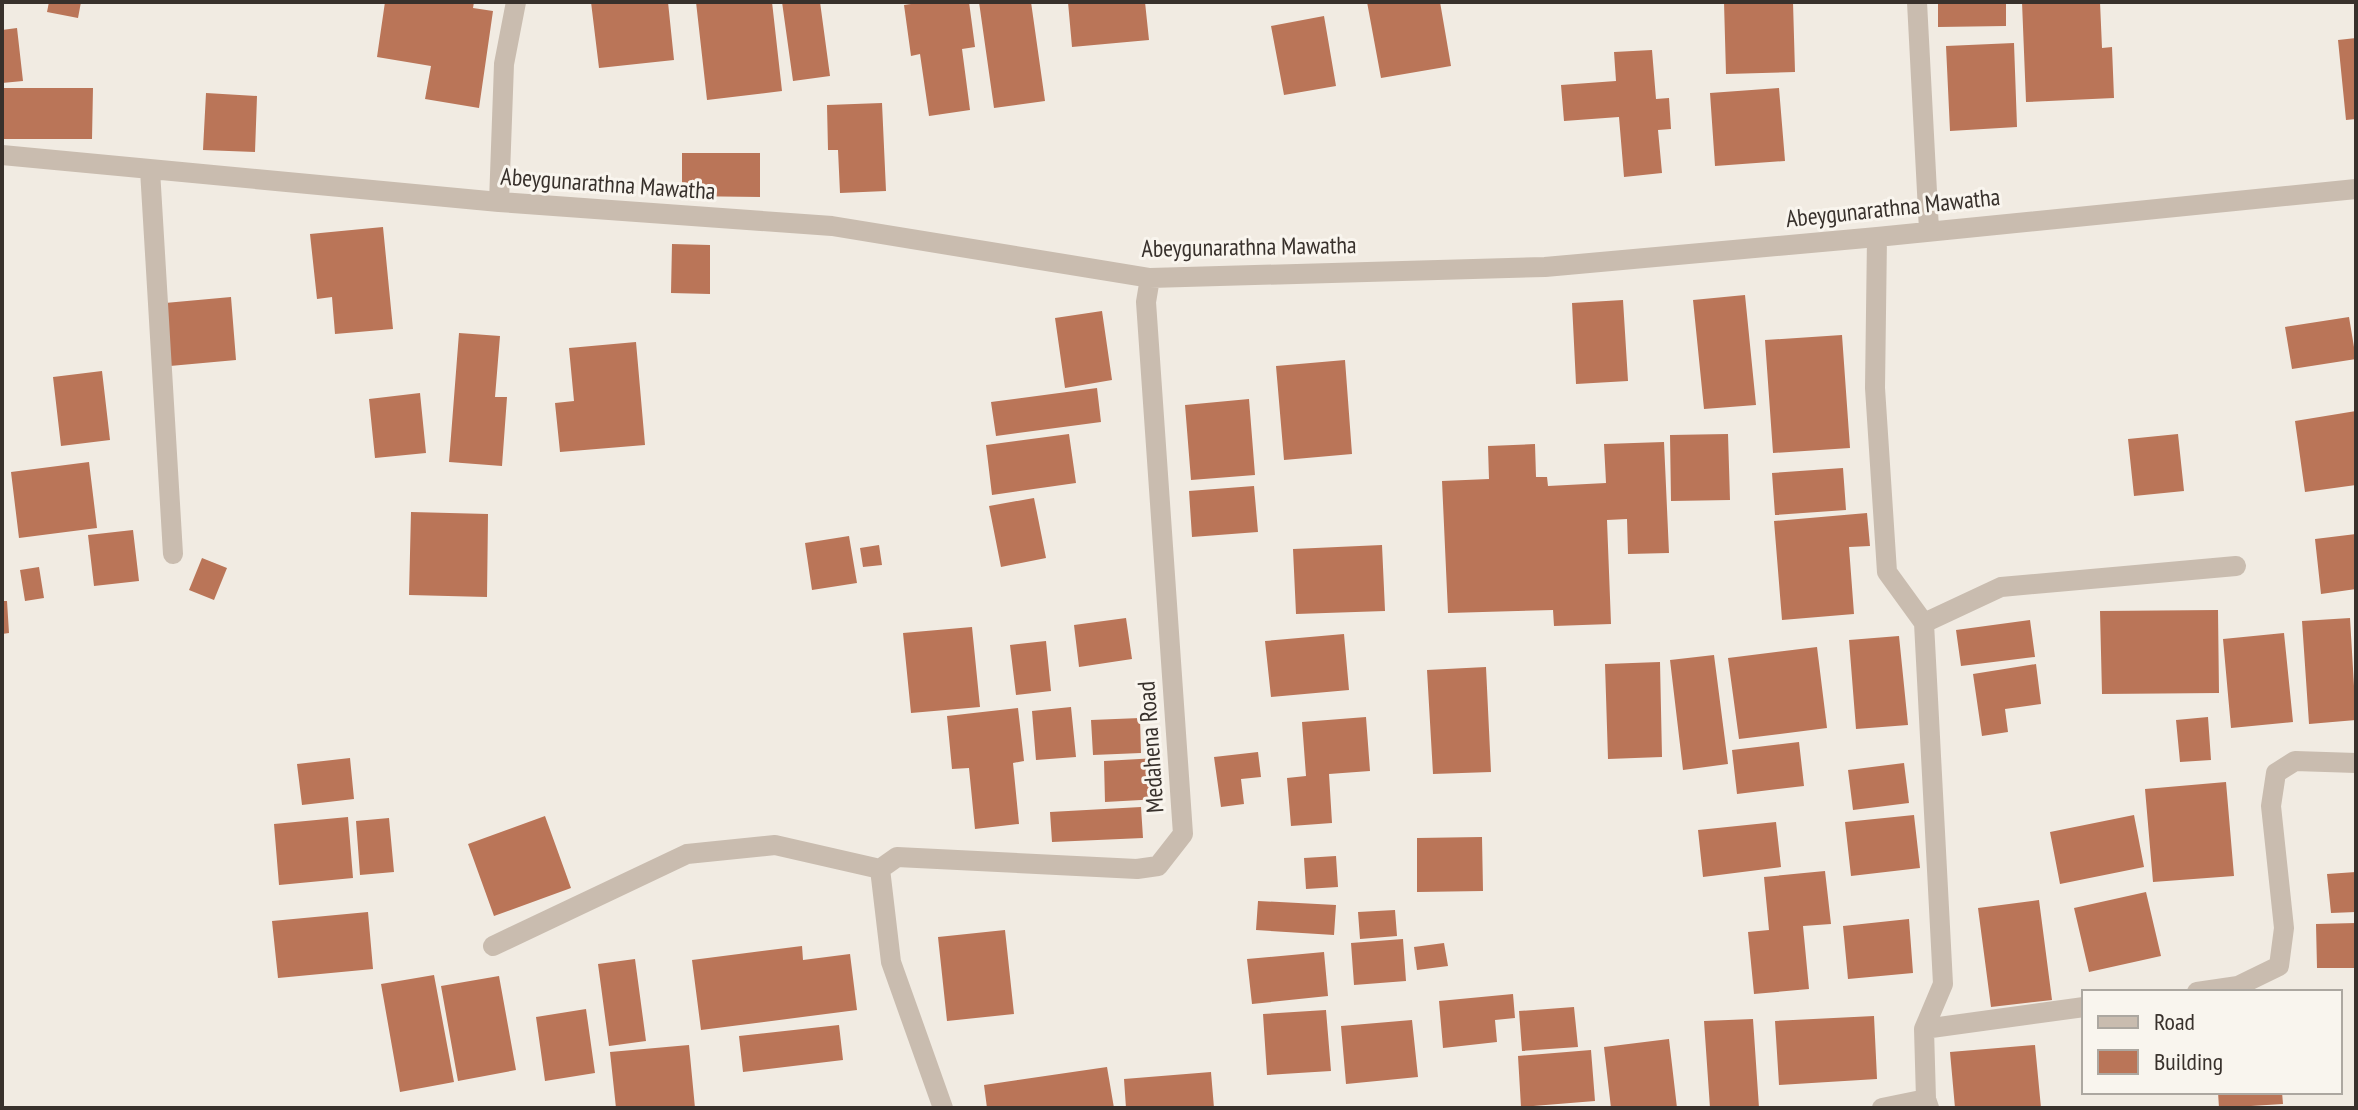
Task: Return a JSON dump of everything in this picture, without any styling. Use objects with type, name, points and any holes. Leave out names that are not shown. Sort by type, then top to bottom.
[{"type":"street","points":[[499,202],[504,64],[516,2]]},
{"type":"street","points":[[1917,2],[1929,230]]},
{"type":"street","name":"Abeygunarathna Mawatha","points":[[2,155],[499,202],[832,226],[1150,278],[1545,267],[2356,189]]},
{"type":"street","points":[[150,170],[173,554]]},
{"type":"street","points":[[1877,237],[1875,388],[1887,572],[1924,623],[1943,984],[1924,1029],[1927,1104],[1882,1108]]},
{"type":"street","name":"Medahena Road","points":[[880,869],[897,857],[1137,869],[1158,866],[1183,834],[1146,302],[1150,278]]},
{"type":"street","points":[[1924,623],[2001,587],[2236,566]]},
{"type":"street","points":[[2211,990],[2238,986],[2279,966],[2284,928],[2271,806],[2276,773],[2295,761],[2356,763]]},
{"type":"street","points":[[493,946],[687,854],[775,845],[880,869],[891,962],[943,1108]]},
{"type":"street","points":[[1924,1029],[2082,1007]]},
{"type":"building","points":[[49,2],[81,2],[78,18],[47,12]]},
{"type":"building","points":[[385,2],[474,2],[473,8],[493,11],[479,108],[425,99],[431,66],[377,57]]},
{"type":"building","points":[[591,2],[668,2],[674,60],[599,68]]},
{"type":"building","points":[[696,2],[772,2],[782,91],[707,100]]},
{"type":"building","points":[[782,2],[820,2],[830,76],[793,81]]},
{"type":"building","points":[[969,2],[975,47],[962,49],[970,110],[929,116],[920,54],[911,56],[904,5]]},
{"type":"building","points":[[979,2],[1031,2],[1045,101],[994,108]]},
{"type":"building","points":[[1068,2],[1145,2],[1149,40],[1072,47]]},
{"type":"building","points":[[1367,2],[1440,2],[1451,66],[1381,78]]},
{"type":"building","points":[[1724,2],[1793,2],[1795,72],[1726,74]]},
{"type":"building","points":[[1938,2],[2006,2],[2006,26],[1938,27]]},
{"type":"building","points":[[2022,2],[2100,2],[2102,48],[2112,47],[2114,98],[2026,102]]},
{"type":"building","points":[[1324,16],[1336,86],[1284,95],[1271,26]]},
{"type":"building","points":[[17,28],[23,81],[2,83],[2,30]]},
{"type":"building","points":[[2356,38],[2356,119],[2346,120],[2338,40]]},
{"type":"building","points":[[2014,43],[2017,127],[1950,131],[1946,46]]},
{"type":"building","points":[[1652,50],[1656,99],[1669,98],[1671,129],[1658,130],[1662,173],[1624,177],[1619,117],[1564,121],[1561,85],[1616,81],[1614,52]]},
{"type":"building","points":[[2,88],[93,88],[92,139],[2,139]]},
{"type":"building","points":[[1779,88],[1785,161],[1715,166],[1710,93]]},
{"type":"building","points":[[206,93],[257,96],[255,152],[203,150]]},
{"type":"building","points":[[882,103],[886,191],[840,193],[838,150],[828,150],[827,105]]},
{"type":"building","points":[[682,153],[760,153],[760,197],[682,196]]},
{"type":"building","points":[[383,227],[393,329],[335,334],[332,297],[317,299],[310,234]]},
{"type":"building","points":[[672,244],[710,245],[710,294],[671,293]]},
{"type":"building","points":[[1745,295],[1756,405],[1704,409],[1693,300]]},
{"type":"building","points":[[231,297],[236,360],[170,366],[165,303]]},
{"type":"building","points":[[1623,300],[1628,381],[1576,384],[1572,303]]},
{"type":"building","points":[[1102,311],[1112,380],[1065,388],[1055,318]]},
{"type":"building","points":[[2349,317],[2356,359],[2292,369],[2285,327]]},
{"type":"building","points":[[459,333],[500,336],[495,397],[507,397],[502,466],[449,462]]},
{"type":"building","points":[[1842,335],[1850,448],[1773,453],[1765,340]]},
{"type":"building","points":[[636,342],[645,445],[560,452],[555,403],[574,401],[569,348]]},
{"type":"building","points":[[1345,360],[1352,454],[1284,460],[1276,366]]},
{"type":"building","points":[[102,371],[110,440],[61,446],[53,377]]},
{"type":"building","points":[[1097,388],[1101,422],[996,436],[991,402]]},
{"type":"building","points":[[420,393],[426,453],[375,458],[369,399]]},
{"type":"building","points":[[1249,399],[1255,475],[1191,480],[1185,405]]},
{"type":"building","points":[[2356,411],[2356,485],[2305,492],[2295,421]]},
{"type":"building","points":[[1069,434],[1076,483],[992,495],[986,445]]},
{"type":"building","points":[[1728,434],[1730,500],[1671,501],[1670,435]]},
{"type":"building","points":[[2178,434],[2184,491],[2134,496],[2128,439]]},
{"type":"building","points":[[1664,442],[1669,553],[1628,554],[1627,519],[1607,520],[1611,624],[1554,626],[1553,610],[1448,613],[1442,481],[1489,479],[1488,446],[1535,444],[1536,477],[1547,477],[1548,486],[1606,483],[1604,444]]},
{"type":"building","points":[[89,462],[97,528],[19,538],[11,472]]},
{"type":"building","points":[[1843,468],[1846,510],[1775,515],[1772,473]]},
{"type":"building","points":[[1254,486],[1258,532],[1192,537],[1189,491]]},
{"type":"building","points":[[1034,498],[1046,558],[1001,567],[989,506]]},
{"type":"building","points":[[411,512],[488,514],[487,597],[409,595]]},
{"type":"building","points":[[1867,513],[1870,546],[1849,547],[1854,614],[1782,620],[1774,521]]},
{"type":"building","points":[[133,530],[139,581],[94,586],[88,535]]},
{"type":"building","points":[[2356,534],[2356,589],[2321,594],[2315,539]]},
{"type":"building","points":[[849,536],[857,583],[812,590],[805,543]]},
{"type":"building","points":[[879,545],[882,565],[863,567],[860,548]]},
{"type":"building","points":[[1382,545],[1385,611],[1296,614],[1293,549]]},
{"type":"building","points":[[202,558],[227,568],[214,600],[189,590]]},
{"type":"building","points":[[39,567],[44,598],[25,601],[20,570]]},
{"type":"building","points":[[2,601],[7,601],[9,633],[2,634]]},
{"type":"building","points":[[2218,610],[2219,693],[2102,694],[2100,611]]},
{"type":"building","points":[[1126,618],[1132,659],[1079,667],[1074,625]]},
{"type":"building","points":[[2350,618],[2356,720],[2309,724],[2302,621]]},
{"type":"building","points":[[2030,620],[2035,657],[1961,666],[1956,630]]},
{"type":"building","points":[[972,627],[980,707],[911,713],[903,633]]},
{"type":"building","points":[[2284,633],[2293,722],[2231,728],[2223,639]]},
{"type":"building","points":[[1344,634],[1349,690],[1271,697],[1265,641]]},
{"type":"building","points":[[1899,636],[1908,725],[1856,729],[1849,640]]},
{"type":"building","points":[[1046,641],[1051,691],[1016,695],[1010,645]]},
{"type":"building","points":[[1817,647],[1827,728],[1739,739],[1728,658]]},
{"type":"building","points":[[1714,655],[1728,764],[1683,770],[1670,660]]},
{"type":"building","points":[[1660,662],[1662,757],[1608,759],[1605,664]]},
{"type":"building","points":[[2036,664],[2041,704],[2005,709],[2008,732],[1982,736],[1973,674]]},
{"type":"building","points":[[1486,667],[1491,772],[1433,774],[1427,670]]},
{"type":"building","points":[[1071,707],[1076,757],[1036,760],[1032,711]]},
{"type":"building","points":[[1018,708],[1024,761],[1013,763],[1019,824],[975,829],[969,768],[952,769],[947,716]]},
{"type":"building","points":[[1366,717],[1370,771],[1329,774],[1332,823],[1291,826],[1287,778],[1306,776],[1302,722]]},
{"type":"building","points":[[2208,717],[2211,760],[2180,762],[2176,720]]},
{"type":"building","points":[[1140,718],[1141,753],[1093,755],[1091,720]]},
{"type":"building","points":[[1799,742],[1804,786],[1737,794],[1732,750]]},
{"type":"building","points":[[1258,752],[1261,777],[1241,779],[1244,804],[1221,807],[1214,757]]},
{"type":"building","points":[[350,758],[354,799],[302,805],[297,764]]},
{"type":"building","points":[[1157,758],[1159,799],[1105,802],[1104,761]]},
{"type":"building","points":[[1904,763],[1909,803],[1853,810],[1848,770]]},
{"type":"building","points":[[2226,782],[2234,876],[2153,882],[2145,789]]},
{"type":"building","points":[[1141,807],[1143,838],[1052,842],[1050,812]]},
{"type":"building","points":[[1914,815],[1920,868],[1851,876],[1845,822]]},
{"type":"building","points":[[2134,815],[2144,867],[2060,884],[2050,832]]},
{"type":"building","points":[[545,816],[571,888],[494,916],[468,844]]},
{"type":"building","points":[[348,817],[353,878],[279,885],[274,824]]},
{"type":"building","points":[[389,818],[394,872],[360,875],[356,821]]},
{"type":"building","points":[[1776,822],[1781,867],[1703,877],[1698,830]]},
{"type":"building","points":[[1482,837],[1483,891],[1417,892],[1417,838]]},
{"type":"building","points":[[1336,856],[1338,887],[1306,889],[1304,858]]},
{"type":"building","points":[[1825,871],[1831,924],[1803,926],[1809,989],[1754,994],[1748,932],[1769,930],[1764,877]]},
{"type":"building","points":[[2356,872],[2356,912],[2331,913],[2327,874]]},
{"type":"building","points":[[2146,892],[2161,956],[2089,972],[2074,908]]},
{"type":"building","points":[[2039,900],[2052,1000],[1991,1007],[1978,908]]},
{"type":"building","points":[[1258,901],[1336,905],[1334,935],[1256,930]]},
{"type":"building","points":[[1395,910],[1397,936],[1360,939],[1358,912]]},
{"type":"building","points":[[368,912],[373,969],[278,978],[272,921]]},
{"type":"building","points":[[1909,919],[1913,973],[1848,979],[1843,926]]},
{"type":"building","points":[[2356,923],[2356,968],[2317,968],[2316,924]]},
{"type":"building","points":[[1005,930],[1014,1014],[947,1021],[938,937]]},
{"type":"building","points":[[1403,939],[1406,981],[1354,985],[1351,943]]},
{"type":"building","points":[[1444,943],[1448,966],[1417,970],[1414,947]]},
{"type":"building","points":[[802,946],[803,960],[850,954],[857,1010],[701,1030],[692,960]]},
{"type":"building","points":[[1324,952],[1328,996],[1252,1004],[1247,959]]},
{"type":"building","points":[[635,959],[646,1041],[609,1046],[598,964]]},
{"type":"building","points":[[434,975],[454,1082],[400,1092],[381,984]]},
{"type":"building","points":[[499,976],[516,1070],[458,1081],[441,986]]},
{"type":"building","points":[[1513,994],[1515,1018],[1495,1020],[1497,1042],[1443,1048],[1439,1001]]},
{"type":"building","points":[[1574,1007],[1578,1047],[1522,1051],[1519,1011]]},
{"type":"building","points":[[586,1009],[595,1073],[545,1081],[536,1017]]},
{"type":"building","points":[[1326,1010],[1331,1071],[1267,1075],[1263,1014]]},
{"type":"building","points":[[1874,1016],[1877,1079],[1779,1085],[1775,1021]]},
{"type":"building","points":[[1753,1019],[1759,1108],[1710,1108],[1704,1021]]},
{"type":"building","points":[[1412,1020],[1418,1077],[1346,1084],[1341,1026]]},
{"type":"building","points":[[839,1025],[843,1060],[743,1072],[739,1036]]},
{"type":"building","points":[[1669,1039],[1677,1108],[1611,1108],[1604,1047]]},
{"type":"building","points":[[689,1045],[695,1108],[616,1108],[610,1052]]},
{"type":"building","points":[[2035,1045],[2041,1108],[1955,1108],[1950,1052]]},
{"type":"building","points":[[1591,1050],[1595,1101],[1521,1107],[1518,1056]]},
{"type":"building","points":[[1107,1067],[1114,1108],[987,1108],[984,1085]]},
{"type":"building","points":[[1211,1072],[1214,1108],[1126,1108],[1124,1079]]},
{"type":"building","points":[[2218,1094],[2282,1094],[2283,1104],[2219,1108]]}]
